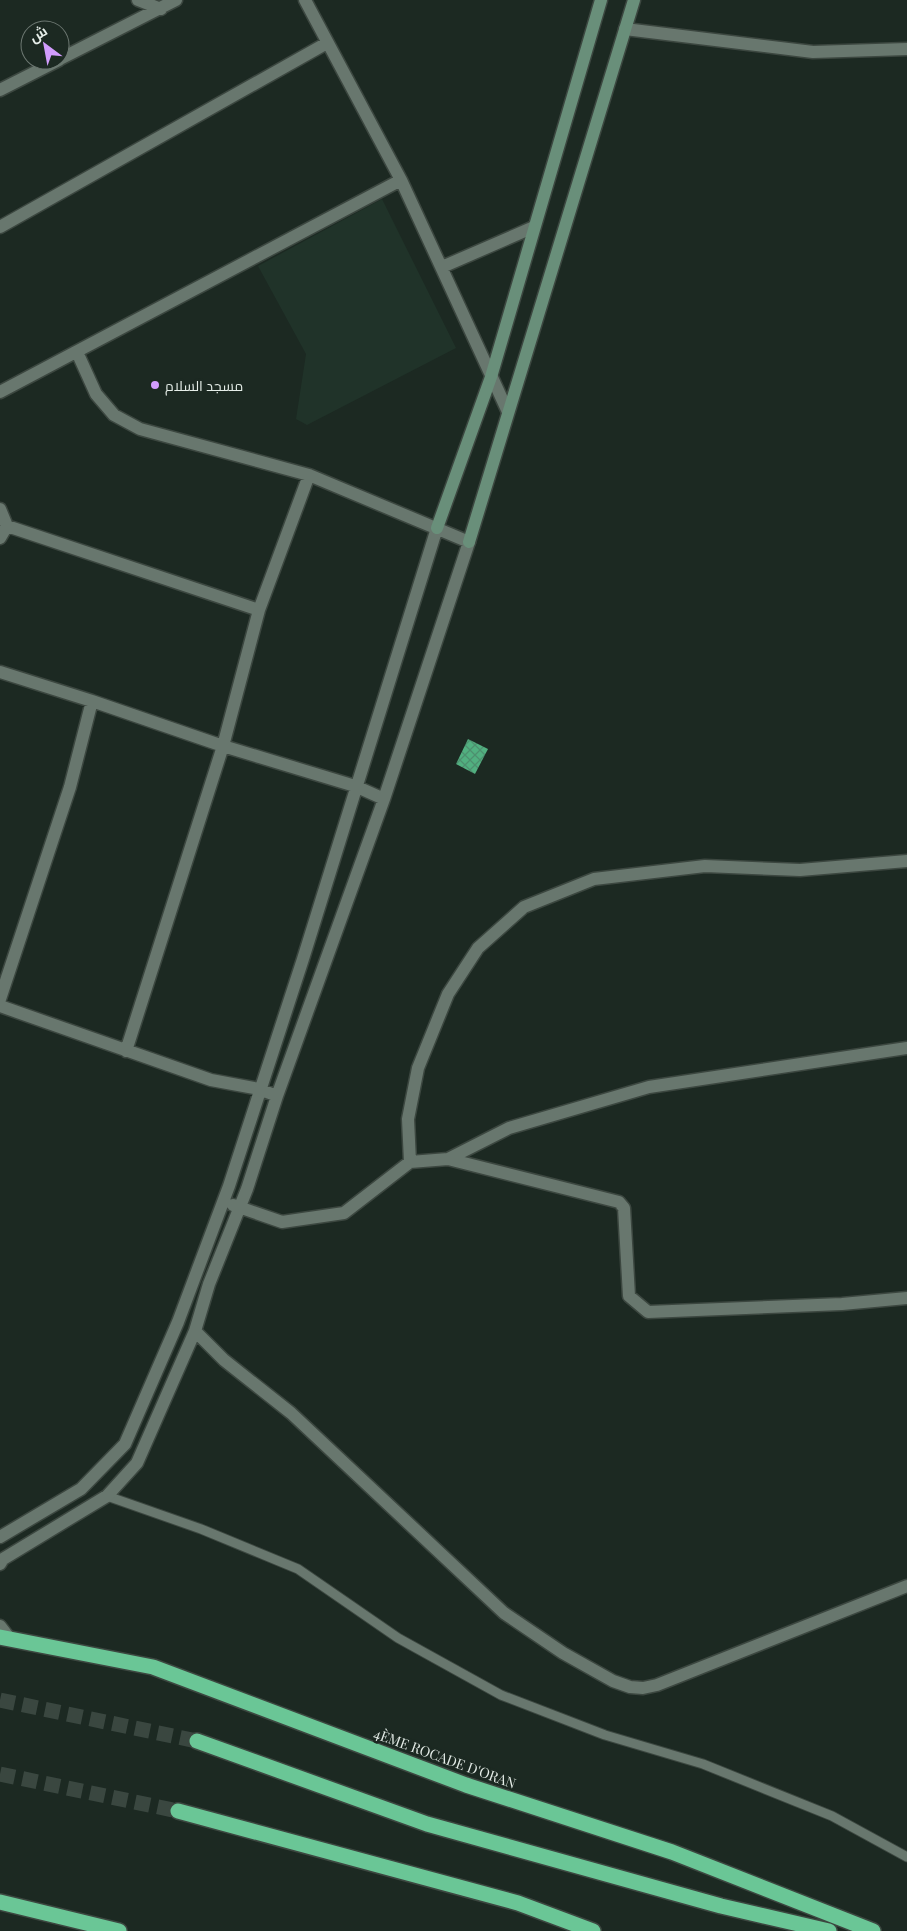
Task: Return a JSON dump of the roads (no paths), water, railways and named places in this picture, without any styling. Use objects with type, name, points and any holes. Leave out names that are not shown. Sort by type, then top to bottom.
[{"type":"highway","name":"4ÈME ROCADE D'ORAN","points":[[5,1638],[153,1667],[466,1785],[672,1852],[873,1931]]},
{"type":"highway","points":[[197,1741],[427,1824],[721,1906],[829,1931]]},
{"type":"highway","points":[[178,1811],[518,1904],[593,1931]]},
{"type":"highway","points":[[0,1902],[119,1931]]},
{"type":"main road","points":[[437,528],[491,377],[601,0]]},
{"type":"main road","points":[[469,542],[634,0]]},
{"type":"street","points":[[138,0],[161,9]]},
{"type":"street","points":[[70,54],[176,0]]},
{"type":"street","points":[[305,0],[400,180],[508,412]]},
{"type":"street","points":[[625,29],[813,52],[907,49]]},
{"type":"street","points":[[0,227],[327,43]]},
{"type":"street","points":[[0,90],[39,70]]},
{"type":"street","points":[[0,392],[400,180]]},
{"type":"street","points":[[442,267],[534,227]]},
{"type":"street","points":[[0,1564],[3,1559],[108,1496],[137,1463],[195,1331],[210,1284],[240,1208],[277,1096],[384,799],[469,542],[309,475],[140,429],[114,415],[96,394],[77,352]]},
{"type":"street","points":[[126,1051],[223,746],[259,610],[309,475]]},
{"type":"street","points":[[0,510],[7,526],[259,610]]},
{"type":"street","points":[[0,538],[7,526]]},
{"type":"street","points":[[0,1537],[81,1489],[125,1444],[178,1322],[224,1200],[302,959],[437,528]]},
{"type":"street","points":[[0,672],[223,746],[355,786],[384,799]]},
{"type":"street","points":[[0,999],[70,787],[92,701]]},
{"type":"street","points":[[410,1162],[408,1119],[418,1068],[448,994],[478,948],[524,907],[594,878],[705,866],[800,870],[907,861]]},
{"type":"street","points":[[0,1006],[211,1080],[259,1089],[277,1096]]},
{"type":"street","points":[[448,1159],[509,1128],[649,1087],[907,1048]]},
{"type":"street","points":[[224,1200],[240,1208],[282,1222],[344,1214],[410,1162],[448,1159],[619,1202],[624,1208],[629,1296],[648,1312],[842,1304],[907,1298]]},
{"type":"street","points":[[195,1331],[224,1360],[291,1413],[504,1613],[563,1653],[613,1681],[630,1687],[643,1688],[657,1685],[907,1586]]},
{"type":"street","points":[[81,1489],[96,1504]]},
{"type":"street","points":[[0,1626],[5,1638]]},
{"type":"lane","points":[[108,1496],[201,1529],[298,1569],[398,1638],[501,1695],[604,1735],[704,1764],[832,1816],[907,1857]]},
{"type":"tunnel","points":[[0,1700],[197,1741]]},
{"type":"tunnel","points":[[0,1774],[178,1811]]},
{"type":"place","name":"مسجد السلام","points":[[155,385]]}]
